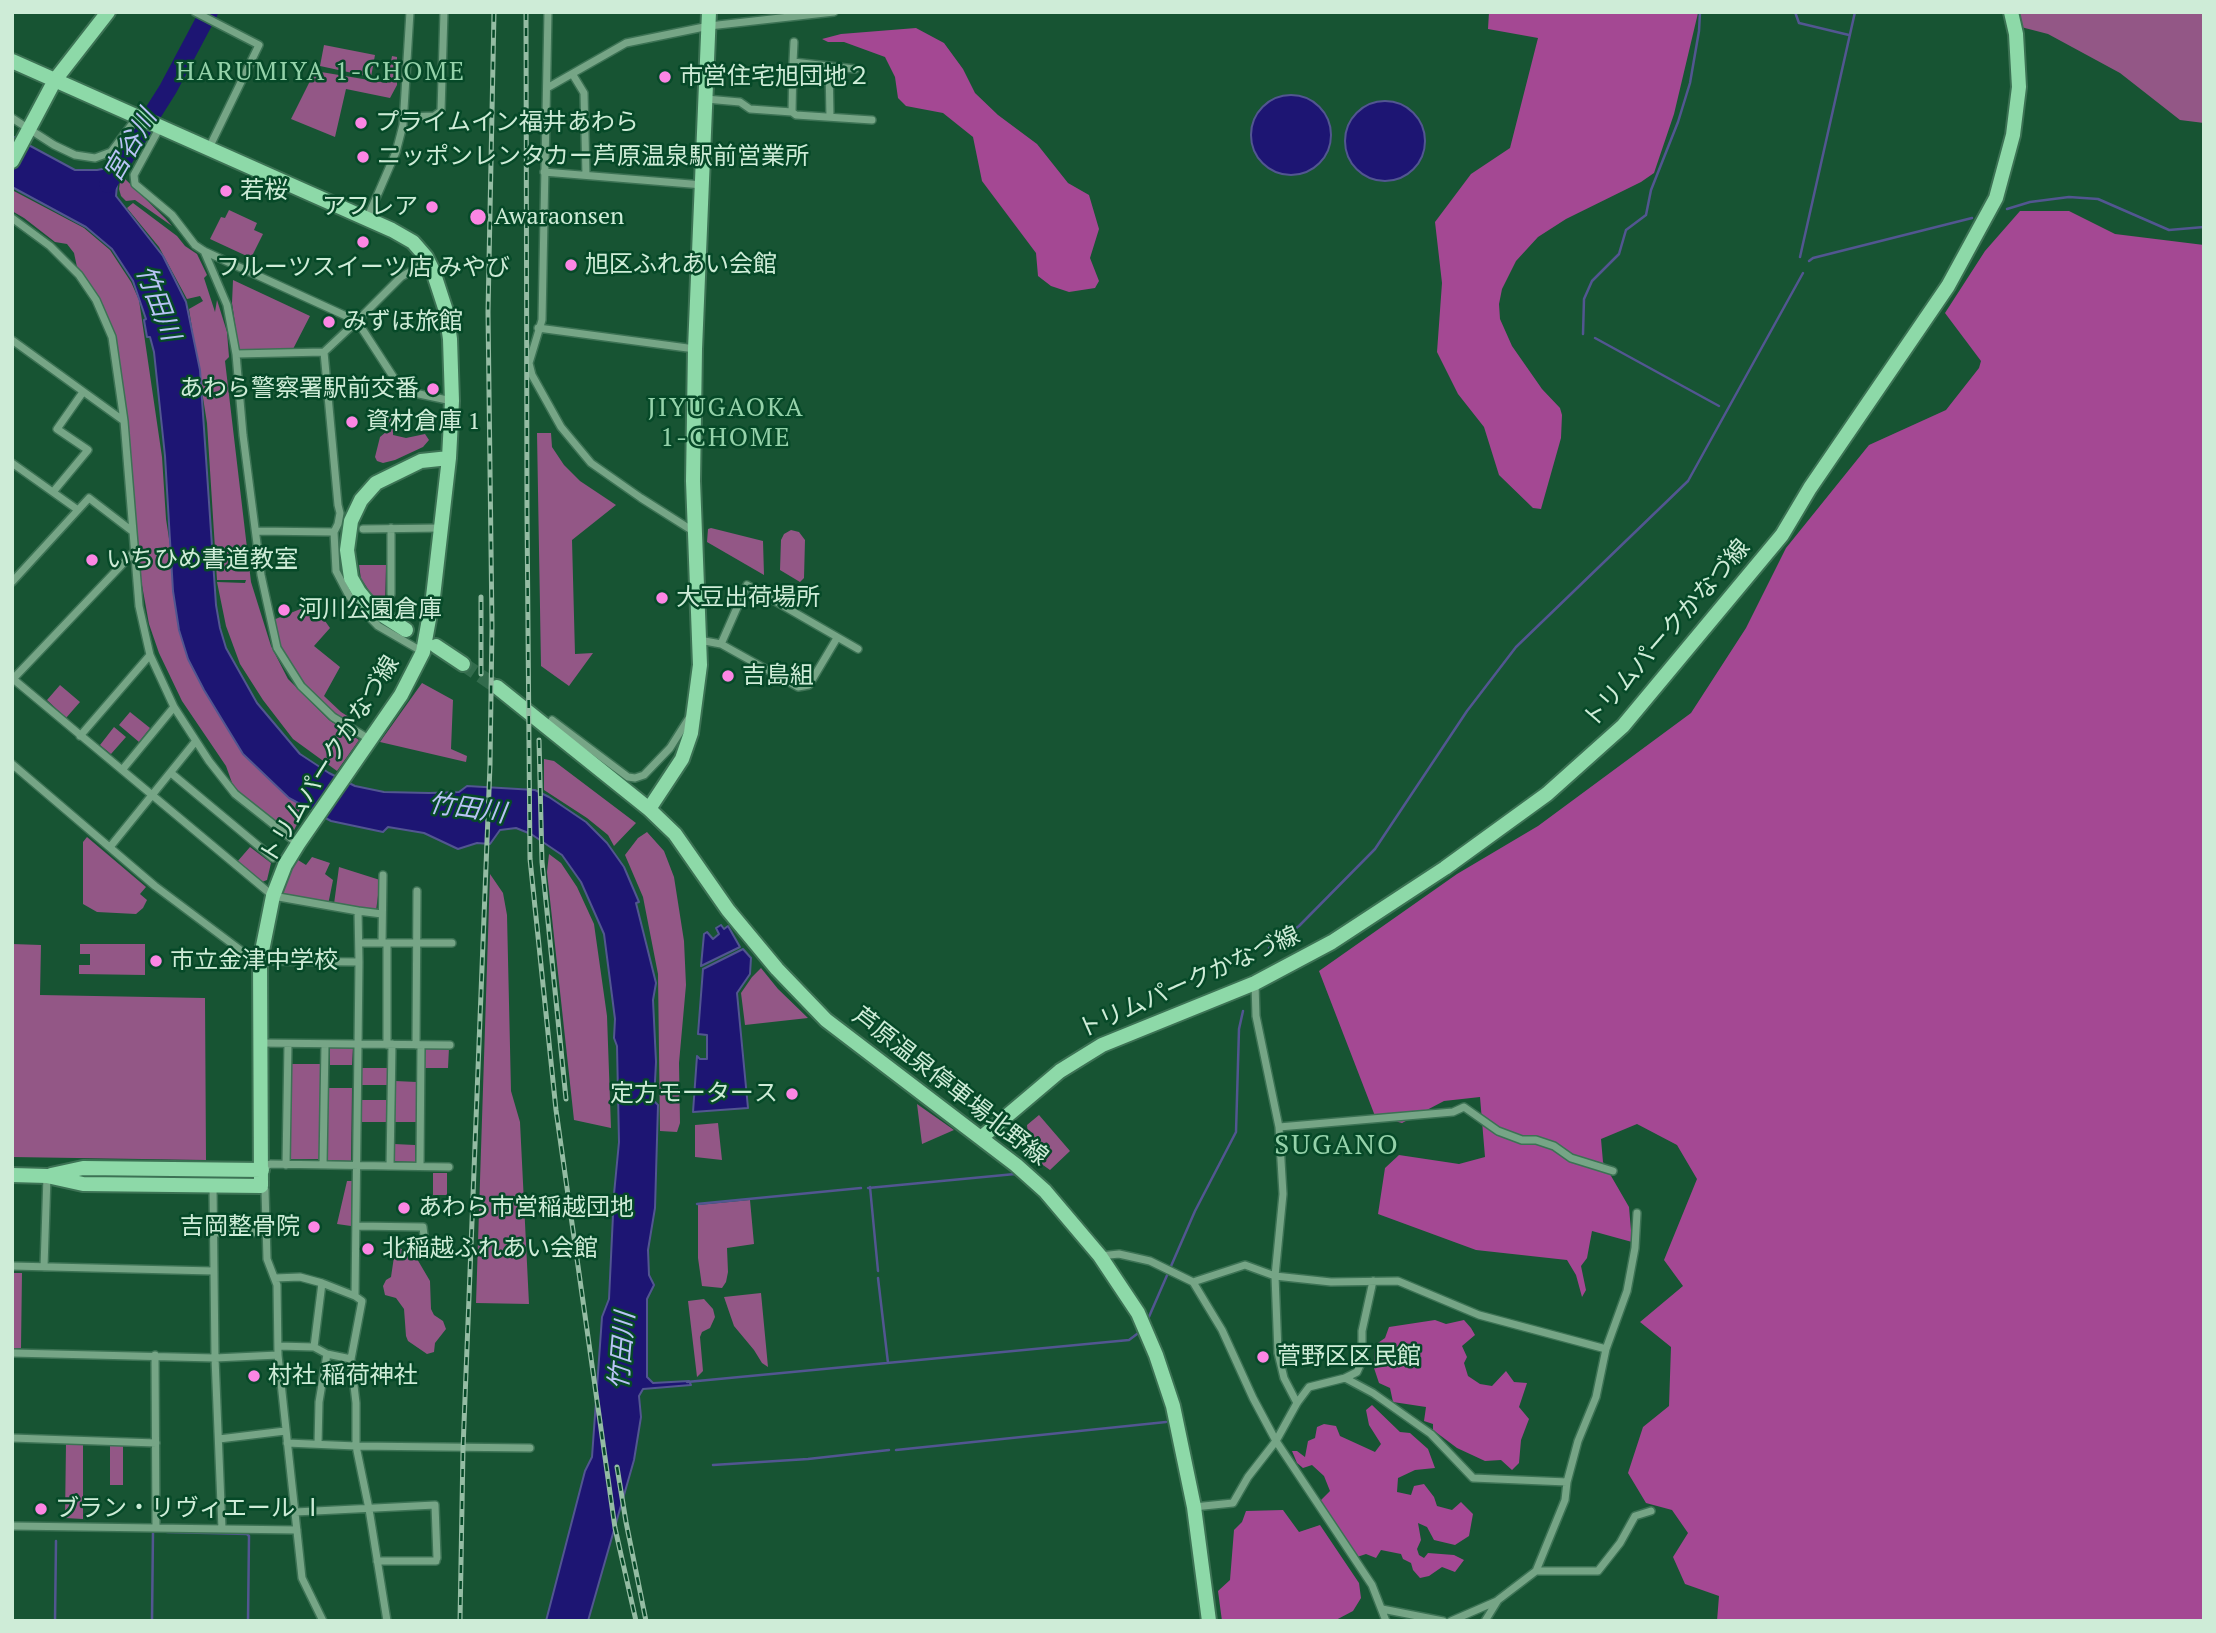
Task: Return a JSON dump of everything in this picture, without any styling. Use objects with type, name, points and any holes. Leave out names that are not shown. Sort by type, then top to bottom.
[{"type":"main road","points":[[16,154],[55,80],[108,12]]},
{"type":"main road","name":"トリムパークかなづ線","points":[[982,1137],[1059,1071],[1102,1045],[1255,983],[1343,934],[1445,868],[1547,794],[1623,726],[1782,535],[1810,488],[1948,286],[1996,198],[2013,135],[2019,87],[2016,34],[2011,12]]},
{"type":"main road","points":[[649,809],[682,759],[691,733],[699,665],[694,531],[695,349],[709,19]]},
{"type":"main road","points":[[12,61],[406,237],[429,261],[446,311],[450,340],[452,401],[449,458],[421,461],[376,483],[362,500],[351,521],[347,550],[351,578],[359,592],[373,609],[406,630]]},
{"type":"main road","name":"トリムパークかなづ線","points":[[261,1186],[260,961],[273,896],[285,865],[300,840],[401,695],[429,649],[449,458]]},
{"type":"main road","points":[[429,649],[463,664]]},
{"type":"main road","name":"芦原温泉停車場北野線","points":[[497,687],[649,809],[675,834],[729,909],[804,999],[835,1027],[982,1137],[1045,1191],[1100,1256],[1138,1313],[1173,1406],[1194,1507],[1209,1621]]},
{"type":"main road","points":[[47,1176],[83,1168],[262,1170]]},
{"type":"main road","points":[[12,1175],[47,1176],[83,1184],[261,1186]]},
{"type":"street","points":[[195,12],[258,45],[209,148]]},
{"type":"street","points":[[367,219],[396,152],[404,117],[410,12]]},
{"type":"street","points":[[404,117],[434,116],[441,111],[444,12]]},
{"type":"street","points":[[548,12],[542,320],[529,363],[532,376],[561,427],[591,463],[694,531]]},
{"type":"street","points":[[547,88],[625,43],[709,19],[834,12]]},
{"type":"street","points":[[792,112],[794,42]]},
{"type":"street","points":[[793,62],[855,69]]},
{"type":"street","points":[[829,66],[830,117]]},
{"type":"street","points":[[573,75],[584,93],[586,175]]},
{"type":"street","points":[[706,99],[740,102],[750,109],[792,112],[796,115],[872,120]]},
{"type":"street","points":[[12,118],[54,145],[75,155],[95,158],[111,152],[138,116]]},
{"type":"street","points":[[157,125],[135,175],[135,184],[172,215],[195,245],[357,321],[394,379],[405,391],[452,401]]},
{"type":"street","points":[[544,172],[703,185]]},
{"type":"street","points":[[12,218],[50,246],[79,275],[96,300],[113,337],[124,421],[139,606],[150,655],[174,708],[195,742],[235,794],[300,840]]},
{"type":"street","points":[[204,251],[227,305],[236,354],[243,435],[261,575],[277,648],[301,687],[366,744]]},
{"type":"street","points":[[236,354],[324,352],[401,277],[429,261]]},
{"type":"street","points":[[538,328],[695,349]]},
{"type":"street","points":[[12,355],[16,343],[124,421]]},
{"type":"street","points":[[324,352],[340,513],[334,532],[336,571],[349,596],[378,626],[429,649]]},
{"type":"street","points":[[53,492],[88,450],[57,429],[83,392]]},
{"type":"street","points":[[12,463],[78,510]]},
{"type":"street","points":[[12,582],[89,498],[132,531]]},
{"type":"street","points":[[391,528],[391,594]]},
{"type":"street","points":[[363,529],[441,528]]},
{"type":"street","points":[[256,531],[334,532]]},
{"type":"street","points":[[134,552],[13,679],[273,896],[382,914]]},
{"type":"street","points":[[722,644],[747,585],[858,649]]},
{"type":"street","points":[[699,640],[722,644],[798,687],[809,685],[837,638]]},
{"type":"street","points":[[80,736],[150,655]]},
{"type":"street","points":[[122,770],[174,708]]},
{"type":"street","points":[[552,720],[628,777],[635,778],[644,775],[670,748],[695,709]]},
{"type":"street","points":[[110,847],[195,742]]},
{"type":"street","points":[[12,764],[218,935],[247,955],[260,961],[359,962]]},
{"type":"street","points":[[171,773],[273,858]]},
{"type":"street","points":[[383,875],[382,914],[390,1045],[390,1166]]},
{"type":"street","points":[[417,891],[420,1167]]},
{"type":"street","points":[[355,1296],[358,911]]},
{"type":"street","points":[[359,943],[452,943]]},
{"type":"street","points":[[1255,983],[1256,1016],[1279,1127],[1283,1194],[1275,1276],[1278,1353],[1284,1378],[1297,1403]]},
{"type":"street","points":[[260,1043],[450,1045]]},
{"type":"street","points":[[286,1165],[288,1044]]},
{"type":"street","points":[[323,1165],[326,1044]]},
{"type":"street","points":[[1279,1127],[1453,1112],[1464,1107],[1498,1131],[1522,1140],[1536,1140],[1554,1146],[1571,1158],[1613,1171]]},
{"type":"street","points":[[262,1170],[270,1164],[449,1167]]},
{"type":"street","points":[[44,1267],[47,1176]]},
{"type":"street","points":[[261,1186],[265,1191],[267,1259],[275,1278],[285,1431],[302,1578],[323,1621]]},
{"type":"street","points":[[213,1187],[215,1358],[222,1529]]},
{"type":"street","points":[[1451,1621],[1498,1601],[1536,1571],[1565,1500],[1578,1441],[1596,1397],[1606,1349],[1627,1291],[1635,1248],[1637,1213]]},
{"type":"street","points":[[357,1226],[423,1227],[426,1252]]},
{"type":"street","points":[[213,1233],[265,1232]]},
{"type":"street","points":[[1100,1256],[1119,1254],[1150,1261],[1193,1282],[1223,1329],[1253,1398],[1276,1441],[1371,1585],[1386,1621]]},
{"type":"street","points":[[1193,1282],[1245,1265],[1275,1276],[1331,1282],[1398,1281],[1479,1315],[1606,1349]]},
{"type":"street","points":[[12,1266],[213,1271]]},
{"type":"street","points":[[275,1278],[300,1277],[322,1283],[362,1301],[351,1359],[356,1403],[356,1446],[387,1621]]},
{"type":"street","points":[[1194,1507],[1233,1503],[1309,1387],[1345,1378],[1356,1372],[1362,1361],[1362,1331],[1373,1281]]},
{"type":"street","points":[[314,1347],[322,1283]]},
{"type":"street","points":[[12,1353],[215,1358],[314,1347],[327,1354],[351,1359]]},
{"type":"street","points":[[318,1444],[319,1402],[327,1354]]},
{"type":"street","points":[[155,1355],[156,1528]]},
{"type":"street","points":[[1345,1378],[1373,1393],[1432,1434],[1473,1478],[1567,1482]]},
{"type":"street","points":[[219,1439],[285,1431]]},
{"type":"street","points":[[12,1438],[156,1443]]},
{"type":"street","points":[[287,1443],[530,1448]]},
{"type":"street","points":[[295,1512],[435,1505],[436,1560],[377,1561]]},
{"type":"street","points":[[1536,1571],[1598,1571],[1620,1543],[1634,1516],[1651,1511]]},
{"type":"street","points":[[12,1526],[297,1530]]},
{"type":"street","points":[[1485,1621],[1498,1601]]},
{"type":"street","points":[[1382,1609],[1443,1621]]},
{"type":"shaded area","points":[[1489,12],[1698,13],[1674,114],[1654,173],[1566,219],[1538,237],[1516,261],[1502,289],[1500,319],[1512,346],[1542,389],[1560,408],[1562,415],[1561,438],[1541,509],[1533,508],[1499,475],[1484,427],[1458,394],[1437,352],[1442,283],[1435,222],[1471,174],[1510,148],[1538,38],[1488,29]]},
{"type":"shaded area","points":[[2018,12],[2204,12],[2204,123],[2180,120],[2120,73],[2048,34],[2021,27]]},
{"type":"shaded area","points":[[916,28],[944,43],[963,69],[975,93],[998,115],[1037,144],[1068,183],[1089,195],[1099,229],[1090,258],[1099,281],[1095,288],[1069,292],[1051,286],[1038,276],[1036,253],[982,181],[973,137],[943,113],[906,106],[898,98],[895,77],[885,57],[844,42],[828,42],[822,39],[841,34]]},
{"type":"shaded area","points":[[324,45],[375,55],[371,77],[320,66]]},
{"type":"shaded area","points":[[392,56],[397,57],[397,85],[390,98],[346,89],[335,137],[291,119],[315,71],[387,83]]},
{"type":"shaded area","points":[[121,175],[172,226],[135,200],[126,201],[121,196]]},
{"type":"shaded area","points":[[12,190],[84,228],[110,250],[131,282],[139,300],[162,457],[166,519],[175,578],[256,757],[305,809],[293,832],[235,791],[226,766],[182,701],[159,653],[149,624],[140,574],[128,420],[114,336],[103,305],[77,267],[74,253],[67,244],[55,242],[12,211]]},
{"type":"shaded area","points":[[133,203],[197,254],[207,275],[204,278],[215,312],[217,300],[227,332],[229,357],[225,361],[251,582],[271,646],[288,679],[329,720],[359,740],[337,771],[293,739],[263,700],[240,664],[226,626],[217,582],[245,583],[246,580],[217,580],[207,423],[189,309],[203,301],[200,296],[187,299],[159,247],[127,208]]},
{"type":"shaded area","points":[[229,210],[257,223],[254,230],[263,234],[251,258],[210,239],[221,217],[225,218]]},
{"type":"shaded area","points":[[2020,211],[2069,211],[2115,234],[2204,245],[2204,1621],[1717,1621],[1719,1596],[1685,1584],[1673,1557],[1688,1533],[1672,1510],[1646,1503],[1628,1473],[1643,1427],[1669,1406],[1671,1347],[1640,1322],[1683,1286],[1664,1260],[1697,1179],[1677,1145],[1637,1124],[1601,1139],[1603,1162],[1629,1207],[1632,1242],[1592,1231],[1587,1258],[1581,1266],[1586,1290],[1582,1297],[1576,1275],[1567,1260],[1476,1250],[1378,1214],[1385,1168],[1399,1155],[1459,1164],[1485,1157],[1480,1097],[1444,1101],[1402,1123],[1375,1116],[1319,971],[1457,874],[1538,826],[1691,713],[1746,628],[1786,548],[1869,445],[1946,410],[1979,368],[1981,361],[1945,313],[1985,251]]},
{"type":"shaded area","points":[[233,280],[310,316],[292,351],[239,351],[232,303]]},
{"type":"shaded area","points":[[390,411],[393,416],[393,435],[406,438],[425,434],[429,440],[423,447],[383,463],[375,457],[380,437],[386,432],[389,421],[386,416]]},
{"type":"shaded area","points":[[537,433],[551,433],[552,447],[564,465],[580,481],[616,505],[572,540],[575,654],[593,653],[569,686],[541,666]]},
{"type":"shaded area","points":[[708,529],[763,541],[764,575],[707,542]]},
{"type":"shaded area","points":[[791,530],[799,532],[805,540],[804,578],[800,582],[780,570],[781,540],[784,534]]},
{"type":"shaded area","points":[[359,565],[386,565],[385,606],[371,595],[361,579]]},
{"type":"shaded area","points":[[313,604],[330,628],[314,646],[340,667],[324,696],[355,721],[349,724],[314,696],[298,678],[281,650],[273,620]]},
{"type":"shaded area","points":[[422,683],[453,700],[451,749],[467,756],[466,762],[380,742]]},
{"type":"shaded area","points":[[60,685],[80,702],[66,718],[47,700]]},
{"type":"shaded area","points":[[130,712],[150,728],[139,742],[119,725]]},
{"type":"shaded area","points":[[114,727],[126,737],[111,754],[100,745]]},
{"type":"shaded area","points":[[544,759],[554,761],[636,823],[614,846],[608,835],[587,818],[544,790]]},
{"type":"shaded area","points":[[647,832],[664,851],[674,877],[684,941],[686,985],[679,1063],[680,1123],[677,1132],[660,1131],[658,974],[643,897],[625,855],[638,838]]},
{"type":"shaded area","points":[[87,837],[146,887],[140,894],[147,900],[136,914],[97,912],[83,904],[83,842]]},
{"type":"shaded area","points":[[250,847],[271,863],[267,880],[262,882],[237,862]]},
{"type":"shaded area","points":[[549,854],[561,863],[577,887],[594,924],[607,1016],[611,1128],[574,1120],[547,872]]},
{"type":"shaded area","points":[[312,857],[330,863],[325,874],[333,880],[328,905],[281,895],[287,876],[298,860],[306,865]]},
{"type":"shaded area","points":[[339,867],[380,880],[376,911],[334,904]]},
{"type":"shaded area","points":[[490,874],[503,893],[507,915],[511,1091],[520,1122],[529,1304],[476,1303]]},
{"type":"shaded area","points":[[12,944],[41,945],[40,995],[205,998],[206,1160],[12,1157]]},
{"type":"shaded area","points":[[80,944],[145,944],[145,975],[79,974],[79,965],[90,965],[90,954],[80,954]]},
{"type":"shaded area","points":[[761,968],[808,1018],[745,1025],[741,993]]},
{"type":"shaded area","points":[[330,1047],[353,1047],[352,1065],[330,1065]]},
{"type":"shaded area","points":[[424,1047],[449,1048],[448,1068],[424,1068]]},
{"type":"shaded area","points":[[291,1064],[321,1064],[319,1159],[290,1159]]},
{"type":"shaded area","points":[[360,1068],[387,1068],[387,1085],[360,1085]]},
{"type":"shaded area","points":[[395,1081],[417,1082],[417,1122],[394,1122]]},
{"type":"shaded area","points":[[328,1088],[352,1088],[351,1161],[327,1160]]},
{"type":"shaded area","points":[[360,1100],[387,1100],[387,1122],[360,1122]]},
{"type":"shaded area","points":[[917,1104],[954,1130],[922,1144]]},
{"type":"shaded area","points":[[1039,1115],[1070,1151],[1050,1170],[1030,1156],[1027,1125]]},
{"type":"shaded area","points":[[718,1123],[722,1160],[695,1157],[695,1125]]},
{"type":"shaded area","points":[[394,1144],[415,1145],[415,1162],[393,1161]]},
{"type":"shaded area","points":[[99,1171],[252,1177],[251,1180],[99,1182]]},
{"type":"shaded area","points":[[433,1173],[447,1173],[447,1195],[433,1195]]},
{"type":"shaded area","points":[[347,1181],[352,1181],[351,1226],[337,1224]]},
{"type":"shaded area","points":[[750,1200],[754,1244],[727,1248],[728,1272],[722,1288],[702,1286],[698,1258],[698,1205]]},
{"type":"shaded area","points":[[398,1248],[413,1252],[430,1281],[431,1309],[434,1315],[443,1321],[446,1329],[435,1343],[434,1352],[427,1354],[408,1341],[404,1309],[396,1298],[385,1295],[383,1286],[391,1277],[395,1250]]},
{"type":"shaded area","points":[[12,1273],[22,1273],[21,1348],[12,1348]]},
{"type":"shaded area","points":[[761,1293],[768,1367],[734,1326],[724,1297]]},
{"type":"shaded area","points":[[704,1299],[713,1309],[715,1317],[710,1328],[702,1332],[700,1337],[703,1371],[697,1377],[688,1301]]},
{"type":"shaded area","points":[[1435,1320],[1446,1324],[1464,1320],[1471,1328],[1475,1335],[1462,1346],[1467,1357],[1464,1363],[1468,1376],[1480,1384],[1492,1386],[1506,1371],[1514,1382],[1527,1383],[1519,1407],[1529,1419],[1521,1440],[1519,1463],[1512,1470],[1501,1460],[1485,1461],[1457,1448],[1433,1430],[1433,1424],[1424,1421],[1426,1407],[1393,1402],[1390,1388],[1379,1383],[1374,1368],[1375,1345],[1385,1338],[1389,1327]]},
{"type":"shaded area","points":[[1372,1405],[1400,1432],[1410,1433],[1428,1449],[1435,1468],[1415,1470],[1398,1478],[1397,1492],[1411,1495],[1414,1486],[1424,1484],[1437,1506],[1452,1510],[1461,1502],[1473,1514],[1469,1536],[1455,1545],[1434,1540],[1427,1527],[1418,1523],[1421,1540],[1417,1549],[1419,1555],[1424,1558],[1428,1553],[1454,1555],[1464,1560],[1455,1572],[1442,1567],[1429,1576],[1420,1578],[1411,1563],[1403,1559],[1401,1554],[1381,1550],[1376,1558],[1366,1554],[1357,1557],[1320,1501],[1330,1491],[1324,1476],[1312,1465],[1303,1468],[1297,1463],[1292,1451],[1305,1457],[1308,1441],[1315,1438],[1317,1427],[1324,1424],[1336,1426],[1340,1436],[1375,1452],[1381,1444],[1369,1425],[1366,1410]]},
{"type":"shaded area","points":[[66,1443],[83,1445],[83,1519],[65,1518]]},
{"type":"shaded area","points":[[110,1445],[123,1445],[123,1485],[110,1485]]},
{"type":"shaded area","points":[[1283,1510],[1299,1532],[1320,1525],[1359,1583],[1361,1598],[1353,1611],[1334,1621],[1222,1621],[1218,1591],[1230,1580],[1234,1530],[1242,1522],[1246,1511]]},
{"type":"water","points":[[1291,95],[1306,98],[1319,107],[1328,120],[1331,135],[1328,150],[1319,163],[1306,172],[1291,175],[1276,172],[1263,163],[1254,150],[1251,135],[1254,120],[1263,107],[1276,98]]},
{"type":"water","points":[[1385,101],[1400,104],[1413,113],[1422,126],[1425,141],[1422,156],[1413,169],[1400,178],[1385,181],[1370,178],[1357,169],[1348,156],[1345,141],[1348,126],[1357,113],[1370,104]]},
{"type":"water","name":"竹田川","points":[[12,136],[75,170],[108,168],[118,161],[123,166],[118,175],[116,196],[163,256],[186,302],[200,370],[216,605],[220,628],[226,648],[257,703],[300,754],[355,786],[384,792],[429,793],[459,792],[467,786],[535,790],[549,797],[586,822],[607,843],[624,867],[639,902],[636,903],[656,983],[653,1000],[656,1062],[654,1101],[658,1105],[655,1208],[648,1250],[649,1275],[654,1285],[647,1299],[647,1377],[653,1383],[689,1381],[691,1385],[643,1389],[639,1396],[641,1417],[634,1460],[588,1621],[546,1621],[585,1471],[592,1457],[602,1317],[609,1299],[619,1142],[617,1046],[604,934],[581,882],[562,855],[531,834],[516,828],[500,830],[490,844],[477,843],[458,849],[424,833],[388,827],[383,832],[331,821],[289,798],[243,754],[188,659],[179,630],[173,591],[165,456],[154,352],[150,337],[147,337],[146,319],[133,281],[112,249],[86,227],[12,187]]},
{"type":"water","points":[[721,925],[724,929],[728,926],[740,947],[701,966],[704,934],[707,932],[713,939],[719,934],[716,928]]},
{"type":"water","points":[[743,949],[751,958],[750,974],[737,993],[748,1108],[693,1112],[697,1056],[707,1059],[707,1035],[698,1034],[703,969]]},
{"type":"waterway","name":"宮谷川","points":[[108,184],[168,89],[209,12]]},
{"type":"waterway","points":[[1583,334],[1584,299],[1592,281],[1619,254],[1626,230],[1646,215],[1651,190],[1690,83],[1700,12]]},
{"type":"waterway","points":[[1795,12],[1799,23],[1849,35]]},
{"type":"waterway","points":[[1800,257],[1855,12]]},
{"type":"waterway","points":[[2007,209],[2030,202],[2069,197],[2098,199],[2169,230],[2204,227]]},
{"type":"waterway","points":[[1809,261],[1972,218]]},
{"type":"waterway","points":[[1269,948],[1299,926],[1375,849],[1467,711],[1516,647],[1688,481],[1803,273]]},
{"type":"waterway","points":[[1595,338],[1719,406]]},
{"type":"waterway","points":[[1148,1319],[1195,1211],[1236,1132],[1239,1029],[1243,1011]]},
{"type":"waterway","points":[[868,1188],[1015,1174],[1024,1181]]},
{"type":"waterway","points":[[870,1187],[878,1271]]},
{"type":"waterway","points":[[697,1204],[861,1188]]},
{"type":"waterway","points":[[878,1278],[888,1363]]},
{"type":"waterway","points":[[687,1382],[1129,1340],[1141,1331]]},
{"type":"waterway","points":[[896,1450],[1166,1422]]},
{"type":"waterway","points":[[713,1465],[889,1450]]},
{"type":"waterway","points":[[152,1621],[153,1531],[157,1531]]},
{"type":"waterway","points":[[167,1532],[249,1536],[248,1621]]},
{"type":"waterway","points":[[55,1621],[56,1541]]},
{"type":"tunnel","points":[[463,664],[497,687]]},
{"type":"railway","points":[[460,1621],[463,1449],[490,765],[492,626],[488,312],[494,12]]},
{"type":"railway","points":[[526,12],[530,859],[556,1110],[615,1528],[636,1621]]},
{"type":"railway","points":[[481,597],[481,674]]},
{"type":"railway","points":[[539,740],[542,862],[566,1099]]},
{"type":"railway","points":[[617,1467],[646,1621]]},
{"type":"place","name":"市営住宅旭団地２","points":[[665,77]]},
{"type":"place","name":"プライムイン福井あわら","points":[[361,123]]},
{"type":"place","name":"ニッポンレンタカー芦原温泉駅前営業所","points":[[363,157]]},
{"type":"place","name":"若桜","points":[[226,191]]},
{"type":"place","name":"アフレア","points":[[432,207]]},
{"type":"place","name":"Awaraonsen","points":[[478,217]]},
{"type":"place","name":"フルーツスイーツ店 みやび","points":[[363,242]]},
{"type":"place","name":"旭区ふれあい会館","points":[[571,265]]},
{"type":"place","name":"みずほ旅館","points":[[329,322]]},
{"type":"place","name":"あわら警察署駅前交番","points":[[433,389]]},
{"type":"place","name":"資材倉庫 1","points":[[352,422]]},
{"type":"place","name":"いちひめ書道教室","points":[[92,560]]},
{"type":"place","name":"大豆出荷場所","points":[[662,598]]},
{"type":"place","name":"河川公園倉庫","points":[[284,610]]},
{"type":"place","name":"吉島組","points":[[728,676]]},
{"type":"place","name":"市立金津中学校","points":[[156,961]]},
{"type":"place","name":"定方モータース","points":[[792,1094]]},
{"type":"place","name":"あわら市営稲越団地","points":[[404,1208]]},
{"type":"place","name":"吉岡整骨院","points":[[314,1227]]},
{"type":"place","name":"北稲越ふれあい会館","points":[[368,1249]]},
{"type":"place","name":"菅野区区民館","points":[[1263,1357]]},
{"type":"place","name":"村社 稲荷神社","points":[[254,1376]]},
{"type":"place","name":"ブラン・リヴィエール Ⅰ","points":[[41,1509]]},
{"type":"district","name":"HARUMIYA 1-CHOME","points":[[321,73]]},
{"type":"district","name":"JIYUGAOKA 1-CHOME","points":[[726,424]]},
{"type":"district","name":"SUGANO","points":[[1337,1146]]}]
